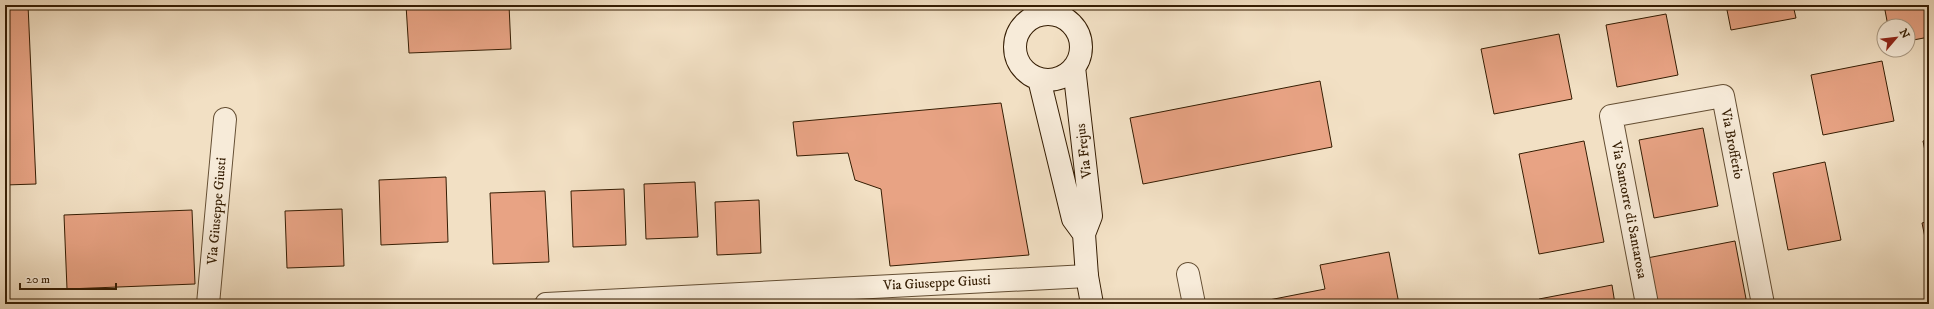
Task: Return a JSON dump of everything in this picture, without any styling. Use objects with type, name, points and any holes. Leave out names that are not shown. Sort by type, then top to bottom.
[{"type":"street","points":[[1026,13],[1032,18],[1044,13],[1057,15],[1067,13],[1077,30],[1081,43],[1080,56],[1074,67],[1064,76],[1052,80],[1039,79],[1027,73],[1019,63],[1015,50],[1016,38],[1026,13]]},
{"type":"street","name":"Via Frejus","points":[[1074,67],[1091,216],[1084,234],[1087,276],[1092,304]]},
{"type":"street","name":"Via Frejus","points":[[1039,79],[1073,219],[1084,234]]},
{"type":"street","name":"Via Brofferio","points":[[1611,116],[1723,96],[1763,304]]},
{"type":"street","name":"Via Santorre di Santarosa","points":[[1611,116],[1648,304]]},
{"type":"street","name":"Via Giuseppe Giusti","points":[[208,304],[225,119]]},
{"type":"street","points":[[1188,274],[1194,304]]},
{"type":"street","name":"Via Giuseppe Giusti","points":[[546,304],[807,297],[1087,276]]},
{"type":"building","points":[[5,5],[28,5],[36,184],[5,185]]},
{"type":"building","points":[[406,5],[509,5],[511,49],[409,53]]},
{"type":"building","points":[[1726,5],[1793,5],[1796,18],[1731,30]]},
{"type":"building","points":[[1884,5],[1929,5],[1929,37],[1916,39],[1916,18],[1886,18]]},
{"type":"building","points":[[1666,14],[1678,75],[1617,87],[1606,25]]},
{"type":"building","points":[[1559,34],[1572,99],[1494,114],[1481,49]]},
{"type":"building","points":[[1882,61],[1894,121],[1823,135],[1811,75]]},
{"type":"building","points":[[1320,81],[1332,147],[1143,184],[1130,118]]},
{"type":"building","points":[[1001,103],[1029,255],[890,266],[881,189],[855,180],[848,153],[797,156],[793,122]]},
{"type":"building","points":[[1703,128],[1718,206],[1654,218],[1639,140]]},
{"type":"building","points":[[1929,139],[1929,171],[1923,141]]},
{"type":"building","points":[[1584,141],[1604,242],[1539,254],[1519,154]]},
{"type":"building","points":[[1825,162],[1841,240],[1788,250],[1773,173]]},
{"type":"building","points":[[446,177],[448,242],[381,245],[379,180]]},
{"type":"building","points":[[695,182],[698,237],[646,239],[644,184]]},
{"type":"building","points":[[624,189],[626,245],[573,247],[571,191]]},
{"type":"building","points":[[545,191],[549,262],[493,264],[490,193]]},
{"type":"building","points":[[759,200],[761,253],[717,255],[715,202]]},
{"type":"building","points":[[342,209],[344,266],[287,268],[285,211]]},
{"type":"building","points":[[192,210],[195,284],[67,289],[64,215]]},
{"type":"building","points":[[1929,221],[1929,257],[1922,223]]},
{"type":"building","points":[[1735,241],[1747,304],[1656,304],[1647,258]]},
{"type":"building","points":[[1389,252],[1399,304],[1270,304],[1269,300],[1325,289],[1320,265]]},
{"type":"building","points":[[1612,285],[1615,304],[1540,304],[1539,299]]}]
